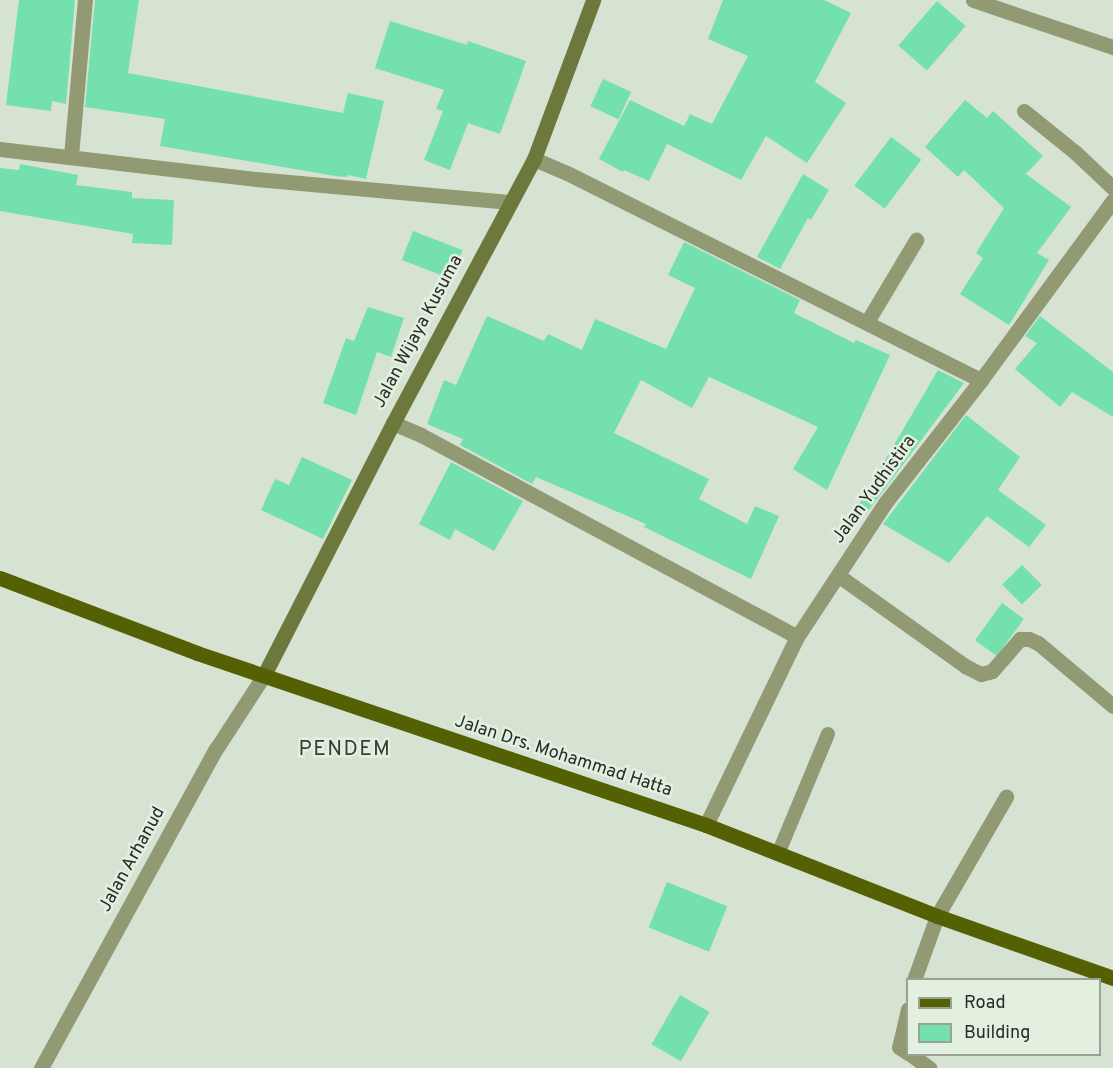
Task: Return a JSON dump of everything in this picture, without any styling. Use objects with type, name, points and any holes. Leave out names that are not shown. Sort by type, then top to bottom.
[{"type":"main road","name":"Jalan Wijaya Kusuma","points":[[264,675],[393,423],[534,159],[593,0]]},
{"type":"main road","name":"Jalan Drs. Mohammad Hatta","points":[[0,578],[197,653],[706,825],[937,916],[1113,978]]},
{"type":"street","points":[[71,156],[85,0]]},
{"type":"street","points":[[973,0],[1113,47]]},
{"type":"street","points":[[1024,111],[1076,153],[1113,188]]},
{"type":"street","points":[[0,149],[256,179],[510,202]]},
{"type":"street","points":[[534,159],[981,380]]},
{"type":"street","name":"Jalan Yudhistira","points":[[706,825],[797,637],[885,503],[981,380],[1113,200]]},
{"type":"street","points":[[867,322],[916,240]]},
{"type":"street","points":[[393,423],[432,440],[797,637]]},
{"type":"street","points":[[839,576],[964,666],[981,674],[992,671],[1020,639],[1029,639],[1113,706]]},
{"type":"street","name":"Jalan Arhanud","points":[[41,1068],[216,749],[264,675]]},
{"type":"street","points":[[915,978],[937,916],[1006,797]]},
{"type":"street","points":[[906,1017],[899,1047],[906,1052]]},
{"type":"street","points":[[912,1056],[929,1068]]},
{"type":"lane","points":[[778,854],[828,734]]},
{"type":"building","points":[[19,0],[75,0],[66,104],[52,101],[51,111],[6,105]]},
{"type":"building","points":[[95,0],[139,0],[128,73],[343,113],[348,93],[384,101],[366,179],[348,175],[347,177],[335,176],[160,146],[165,119],[85,107]]},
{"type":"building","points":[[723,0],[824,0],[851,13],[815,82],[846,103],[807,163],[766,136],[741,180],[667,144],[649,181],[624,170],[623,172],[599,159],[630,100],[684,126],[690,114],[712,124],[748,56],[708,39]]},
{"type":"building","points":[[937,1],[966,26],[927,70],[898,46]]},
{"type":"building","points":[[390,21],[467,45],[468,41],[526,61],[500,134],[468,123],[450,170],[424,160],[443,111],[436,109],[444,90],[375,68]]},
{"type":"building","points":[[603,79],[631,92],[618,119],[590,106]]},
{"type":"building","points":[[965,100],[987,118],[993,111],[1043,156],[1026,174],[1071,207],[1037,253],[1049,260],[1009,325],[960,294],[983,258],[976,253],[1004,208],[964,170],[958,177],[925,147]]},
{"type":"building","points":[[891,137],[921,160],[885,209],[854,186]]},
{"type":"building","points":[[20,164],[78,175],[76,185],[132,192],[132,198],[174,200],[172,245],[132,243],[133,234],[0,211],[0,168],[19,170]]},
{"type":"building","points":[[803,174],[829,190],[811,220],[808,218],[780,269],[757,257]]},
{"type":"building","points":[[413,231],[462,250],[451,279],[402,260]]},
{"type":"building","points":[[684,242],[800,300],[794,313],[854,343],[856,340],[890,355],[827,490],[793,469],[818,427],[709,377],[692,408],[641,380],[614,433],[709,479],[699,499],[747,524],[755,506],[779,516],[751,579],[644,527],[646,524],[536,477],[532,484],[460,445],[463,439],[427,424],[444,380],[456,385],[487,316],[544,341],[548,334],[582,350],[595,319],[666,349],[695,288],[668,275]]},
{"type":"building","points":[[368,307],[404,318],[391,357],[377,352],[356,415],[323,403],[346,338],[354,341]]},
{"type":"building","points":[[1040,316],[1113,372],[1113,417],[1072,392],[1060,407],[1015,369],[1037,343],[1025,336]]},
{"type":"building","points":[[938,370],[964,383],[866,514],[857,508]]},
{"type":"building","points":[[966,415],[1020,457],[998,490],[1046,525],[1029,547],[987,516],[949,563],[883,524]]},
{"type":"building","points":[[302,457],[352,480],[323,539],[261,510],[275,479],[289,485]]},
{"type":"building","points":[[451,462],[523,501],[494,551],[455,529],[450,540],[419,524]]},
{"type":"building","points":[[1022,565],[1042,585],[1022,605],[1002,585]]},
{"type":"building","points":[[1002,603],[1024,619],[997,656],[975,640]]},
{"type":"building","points":[[667,882],[727,906],[709,952],[649,927]]},
{"type":"building","points":[[680,995],[709,1012],[681,1061],[652,1044]]},
{"type":"district","name":"PENDEM","points":[[345,750]]}]
